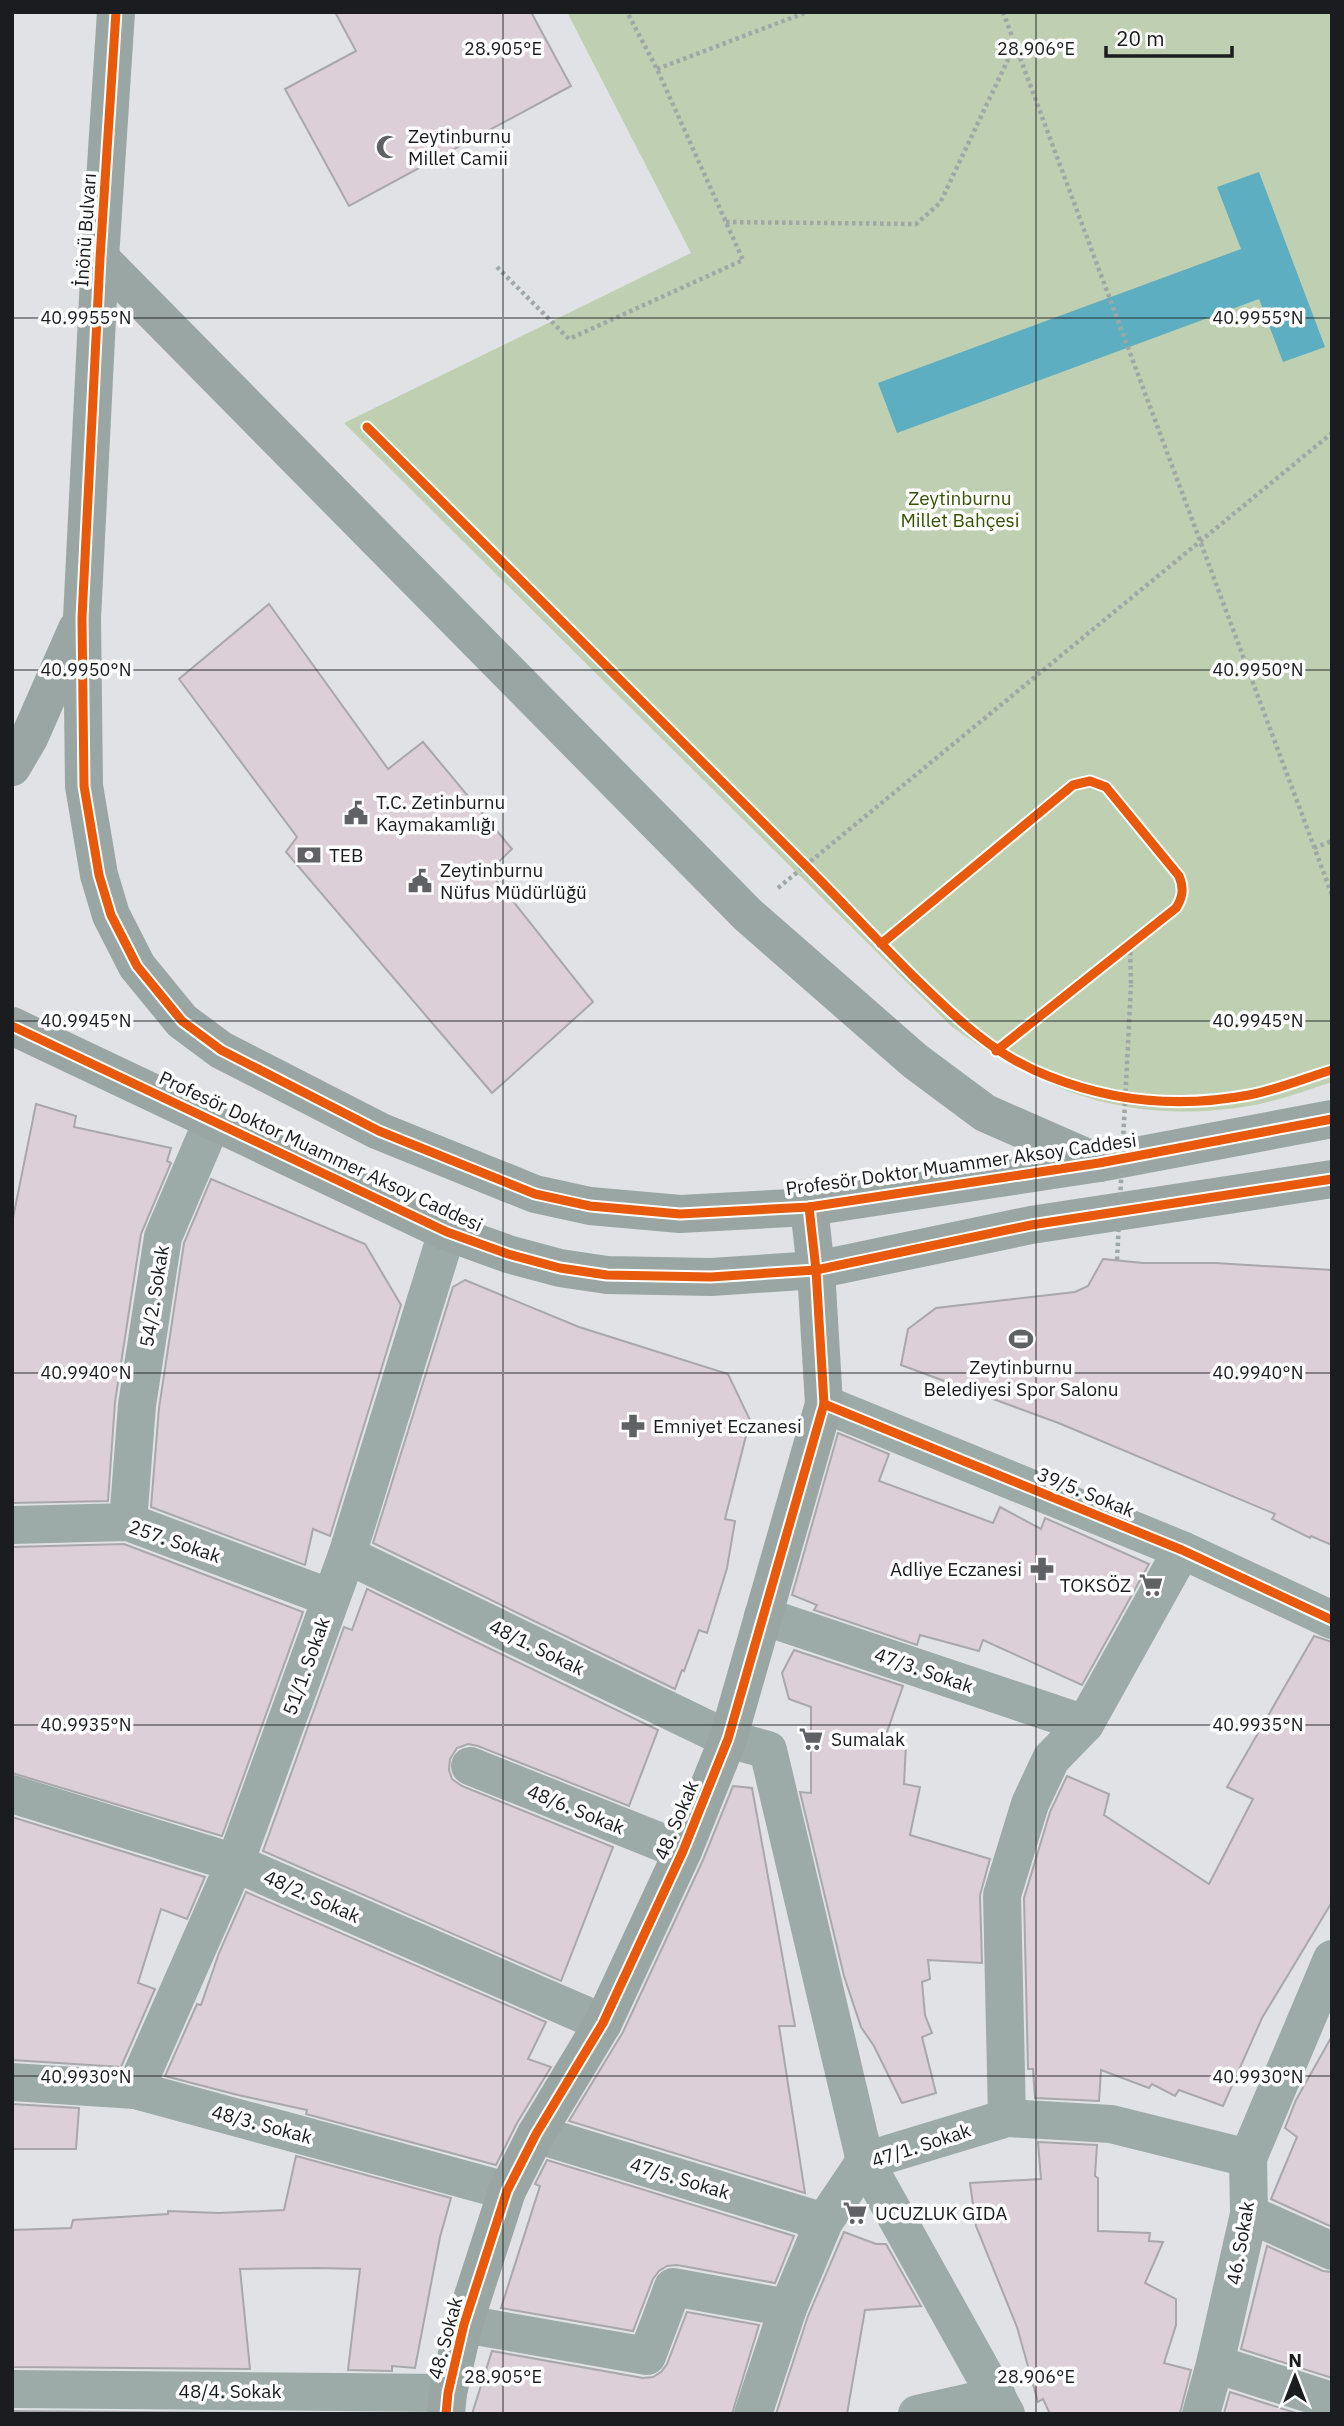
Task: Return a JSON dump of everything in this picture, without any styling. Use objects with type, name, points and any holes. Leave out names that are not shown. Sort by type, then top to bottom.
[{"type":"main road","name":"İnönü Bulvarı","points":[[82,618],[100,258],[116,12]]},
{"type":"main road","points":[[100,258],[748,915],[915,1061],[985,1114],[1099,1163]]},
{"type":"main road","points":[[12,766],[29,738],[82,618]]},
{"type":"main road","name":"Profesör Doktor Muammer Aksoy Caddesi","points":[[82,618],[84,786],[99,875],[111,915],[137,967],[182,1021],[221,1050],[379,1131],[535,1194],[590,1206],[680,1214],[809,1207],[1099,1163],[1332,1119]]},
{"type":"main road","name":"Profesör Doktor Muammer Aksoy Caddesi","points":[[12,1026],[447,1232],[508,1254],[560,1268],[607,1275],[711,1277],[816,1270],[1031,1225],[1332,1179]]},
{"type":"main road","name":"48. Sokak","points":[[447,2403],[464,2324],[507,2191],[536,2134],[603,2023],[683,1851],[728,1740],[824,1404],[816,1270],[809,1207]]},
{"type":"street","name":"54/2. Sokak","points":[[128,1522],[137,1405],[163,1237],[212,1122]]},
{"type":"street","name":"51/1. Sokak","points":[[135,2090],[235,1863],[347,1555],[447,1232]]},
{"type":"street","name":"39/5. Sokak","points":[[824,1404],[1182,1550],[1332,1620]]},
{"type":"street","name":"257. Sokak","points":[[12,1525],[128,1522],[331,1598]]},
{"type":"street","points":[[1007,2118],[1002,1895],[1030,1804],[1051,1759],[1085,1724],[1182,1550]]},
{"type":"street","name":"48/1. Sokak","points":[[347,1555],[728,1740],[768,1750],[865,2161]]},
{"type":"street","name":"47/3. Sokak","points":[[763,1616],[1085,1724]]},
{"type":"street","name":"48/6. Sokak","points":[[470,1766],[683,1851]]},
{"type":"street","name":"48/2. Sokak","points":[[12,1794],[235,1863],[603,2023]]},
{"type":"street","name":"46. Sokak","points":[[1201,2414],[1250,2214],[1248,2158],[1332,1959]]},
{"type":"street","name":"48/3. Sokak","points":[[12,2082],[135,2090],[507,2191]]},
{"type":"street","name":"47/1. Sokak","points":[[753,2414],[788,2308],[824,2222],[865,2161],[1007,2118],[1111,2124],[1248,2158]]},
{"type":"street","name":"47/5. Sokak","points":[[536,2134],[824,2222]]},
{"type":"street","points":[[865,2161],[1001,2405],[917,2414]]},
{"type":"street","points":[[1250,2214],[1332,2251]]},
{"type":"street","points":[[464,2324],[647,2356],[673,2287],[788,2308]]},
{"type":"street","points":[[1215,2364],[1332,2401]]},
{"type":"street","name":"48/4. Sokak","points":[[12,2389],[447,2403]]},
{"type":"path","points":[[497,267],[569,339],[743,260],[657,69],[627,12]]},
{"type":"path","points":[[657,69],[807,12]]},
{"type":"path","points":[[1003,12],[1332,895]]},
{"type":"path","points":[[742,24],[746,35]]},
{"type":"path","points":[[726,222],[916,224],[940,203],[1015,46]]},
{"type":"path","points":[[748,915],[804,864],[1332,433]]},
{"type":"path","points":[[1314,848],[1332,841]]},
{"type":"path","points":[[795,855],[814,874]]},
{"type":"path","points":[[1120,953],[1139,937]]},
{"type":"path","points":[[1117,1261],[1130,945]]},
{"type":"path","points":[[1112,1096],[1136,1100]]},
{"type":"green space","name":"Zeytinburnu Millet Bahçesi","points":[[567,12],[1332,12],[1332,1082],[1255,1105],[1211,1111],[1132,1108],[1094,1100],[1058,1087],[1023,1071],[951,1026],[344,423],[691,253]]},
{"type":"water","points":[[1259,172],[1325,347],[1283,362],[1259,299],[897,433],[878,383],[1241,249],[1217,187]]},
{"type":"building","name":"Zeytinburnu Millet Camii","points":[[335,12],[531,12],[571,86],[349,206],[285,89],[356,51]]},
{"type":"building","points":[[269,604],[388,769],[423,742],[512,849],[489,871],[593,1002],[492,1093],[286,852],[297,837],[179,679]]},
{"type":"building","points":[[36,1104],[76,1116],[74,1127],[171,1148],[167,1161],[171,1163],[141,1234],[115,1402],[108,1501],[12,1503],[12,1223]]},
{"type":"building","points":[[211,1179],[365,1244],[401,1305],[330,1536],[313,1529],[305,1565],[151,1507],[159,1408],[184,1243]]},
{"type":"building","points":[[1103,1259],[1332,1270],[1332,1545],[1311,1536],[1310,1538],[1272,1519],[1275,1514],[1061,1424],[901,1365],[908,1329],[936,1308],[1075,1292],[1088,1286]]},
{"type":"building","points":[[465,1280],[579,1327],[728,1374],[750,1420],[725,1519],[735,1521],[727,1568],[707,1633],[699,1630],[675,1689],[373,1543],[453,1287]]},
{"type":"building","points":[[838,1433],[889,1454],[879,1481],[993,1523],[1000,1507],[1041,1529],[1045,1518],[1149,1564],[1082,1685],[983,1640],[979,1651],[920,1635],[917,1645],[814,1610],[817,1605],[792,1595]]},
{"type":"building","points":[[124,1544],[303,1612],[222,1836],[12,1773],[12,1547]]},
{"type":"building","points":[[367,1589],[658,1730],[629,1806],[478,1746],[468,1744],[457,1748],[450,1759],[452,1779],[462,1786],[613,1847],[561,1981],[263,1851],[344,1627],[352,1630]]},
{"type":"building","points":[[1314,1636],[1332,1642],[1332,1902],[1262,2018],[1223,2106],[1179,2090],[1175,2096],[1152,2084],[1149,2088],[1101,2070],[1099,2101],[1035,2098],[1033,2069],[1028,2069],[1024,1898],[1050,1812],[1067,1776],[1109,1794],[1104,1815],[1209,1884],[1253,1799],[1227,1787]]},
{"type":"building","points":[[794,1650],[903,1686],[886,1735],[906,1744],[904,1784],[920,1787],[910,1835],[990,1859],[980,1895],[982,1963],[928,1960],[930,1979],[922,1982],[925,2015],[932,2033],[922,2037],[936,2093],[902,2103],[874,2046],[861,2027],[844,1976],[800,1792],[811,1793],[811,1707],[789,1699],[782,1673]]},
{"type":"building","points":[[733,1786],[752,1788],[795,2026],[779,2026],[805,2193],[569,2121],[623,2032],[703,1860]]},
{"type":"building","points":[[12,1817],[205,1877],[187,1919],[161,1909],[138,1983],[155,1989],[121,2067],[12,2060]]},
{"type":"building","points":[[246,1892],[546,2022],[528,2059],[551,2067],[517,2123],[496,2165],[306,2114],[307,2110],[165,2076],[197,2004],[201,2005],[219,1953]]},
{"type":"building","points":[[1332,2036],[1332,2227],[1271,2199],[1297,2137],[1285,2128],[1296,2100]]},
{"type":"building","points":[[12,2104],[79,2108],[76,2149],[12,2149]]},
{"type":"building","points":[[1038,2142],[1097,2145],[1095,2176],[1098,2178],[1098,2231],[1150,2233],[1149,2241],[1163,2242],[1145,2283],[1176,2299],[1176,2325],[1164,2363],[1191,2370],[1180,2413],[1050,2414],[1043,2399],[1038,2402],[1017,2327],[976,2226],[970,2183],[1041,2179]]},
{"type":"building","points":[[296,2156],[451,2198],[440,2237],[415,2368],[392,2366],[392,2371],[348,2370],[360,2269],[317,2268],[240,2269],[250,2369],[12,2367],[12,2230],[71,2228],[73,2220],[168,2214],[168,2211],[219,2213],[284,2210]]},
{"type":"building","points":[[547,2160],[794,2236],[775,2283],[677,2265],[667,2266],[653,2279],[633,2331],[501,2308],[540,2186],[535,2184]]},
{"type":"building","points":[[844,2232],[876,2244],[886,2244],[921,2306],[865,2310],[847,2414],[776,2414],[808,2316]]},
{"type":"building","points":[[1267,2246],[1323,2271],[1332,2272],[1332,2378],[1241,2349]]},
{"type":"building","points":[[687,2312],[759,2325],[732,2414],[472,2414],[492,2351],[643,2378],[653,2377],[667,2364]]},
{"type":"building","points":[[1230,2392],[1299,2414],[1224,2413]]},
{"type":"building","points":[[12,2411],[255,2413],[255,2414],[12,2414]]},
{"type":"cycle path","points":[[116,12],[100,258],[82,618],[84,786],[99,875],[111,915],[137,966],[182,1021],[221,1050],[379,1131],[535,1194],[590,1206],[680,1214],[809,1207],[1099,1163],[1332,1119]]},
{"type":"cycle path","points":[[367,427],[914,977],[960,1021],[993,1046],[1028,1067],[1072,1085],[1122,1097],[1172,1102],[1249,1095],[1332,1070]]},
{"type":"cycle path","points":[[881,944],[1073,785],[1090,781],[1106,787],[1179,876],[1182,888],[1180,900],[1176,908],[996,1051]]},
{"type":"cycle path","points":[[12,1026],[447,1232],[508,1254],[560,1268],[607,1275],[711,1277],[816,1270],[1031,1225],[1332,1179]]},
{"type":"cycle path","points":[[446,2414],[448,2393],[464,2324],[507,2191],[536,2134],[603,2023],[683,1851],[728,1739],[824,1404],[816,1270],[809,1207]]},
{"type":"cycle path","points":[[824,1404],[1182,1550],[1332,1620]]},
{"type":"place","name":"Zeytinburnu Millet Camii","points":[[388,147]]},
{"type":"place","name":"T.C. Zetinburnu Kaymakamlığı","points":[[356,813]]},
{"type":"place","name":"TEB","points":[[309,855]]},
{"type":"place","name":"Zeytinburnu Nüfus Müdürlüğü","points":[[420,881]]},
{"type":"place","name":"Zeytinburnu Belediyesi Spor Salonu","points":[[1021,1339]]},
{"type":"place","name":"Emniyet Eczanesi","points":[[633,1426]]},
{"type":"place","name":"Adliye Eczanesi","points":[[1042,1569]]},
{"type":"place","name":"TOKSÖZ","points":[[1151,1585]]},
{"type":"place","name":"Sumalak","points":[[811,1739]]},
{"type":"place","name":"UCUZLUK GIDA","points":[[855,2213]]}]
